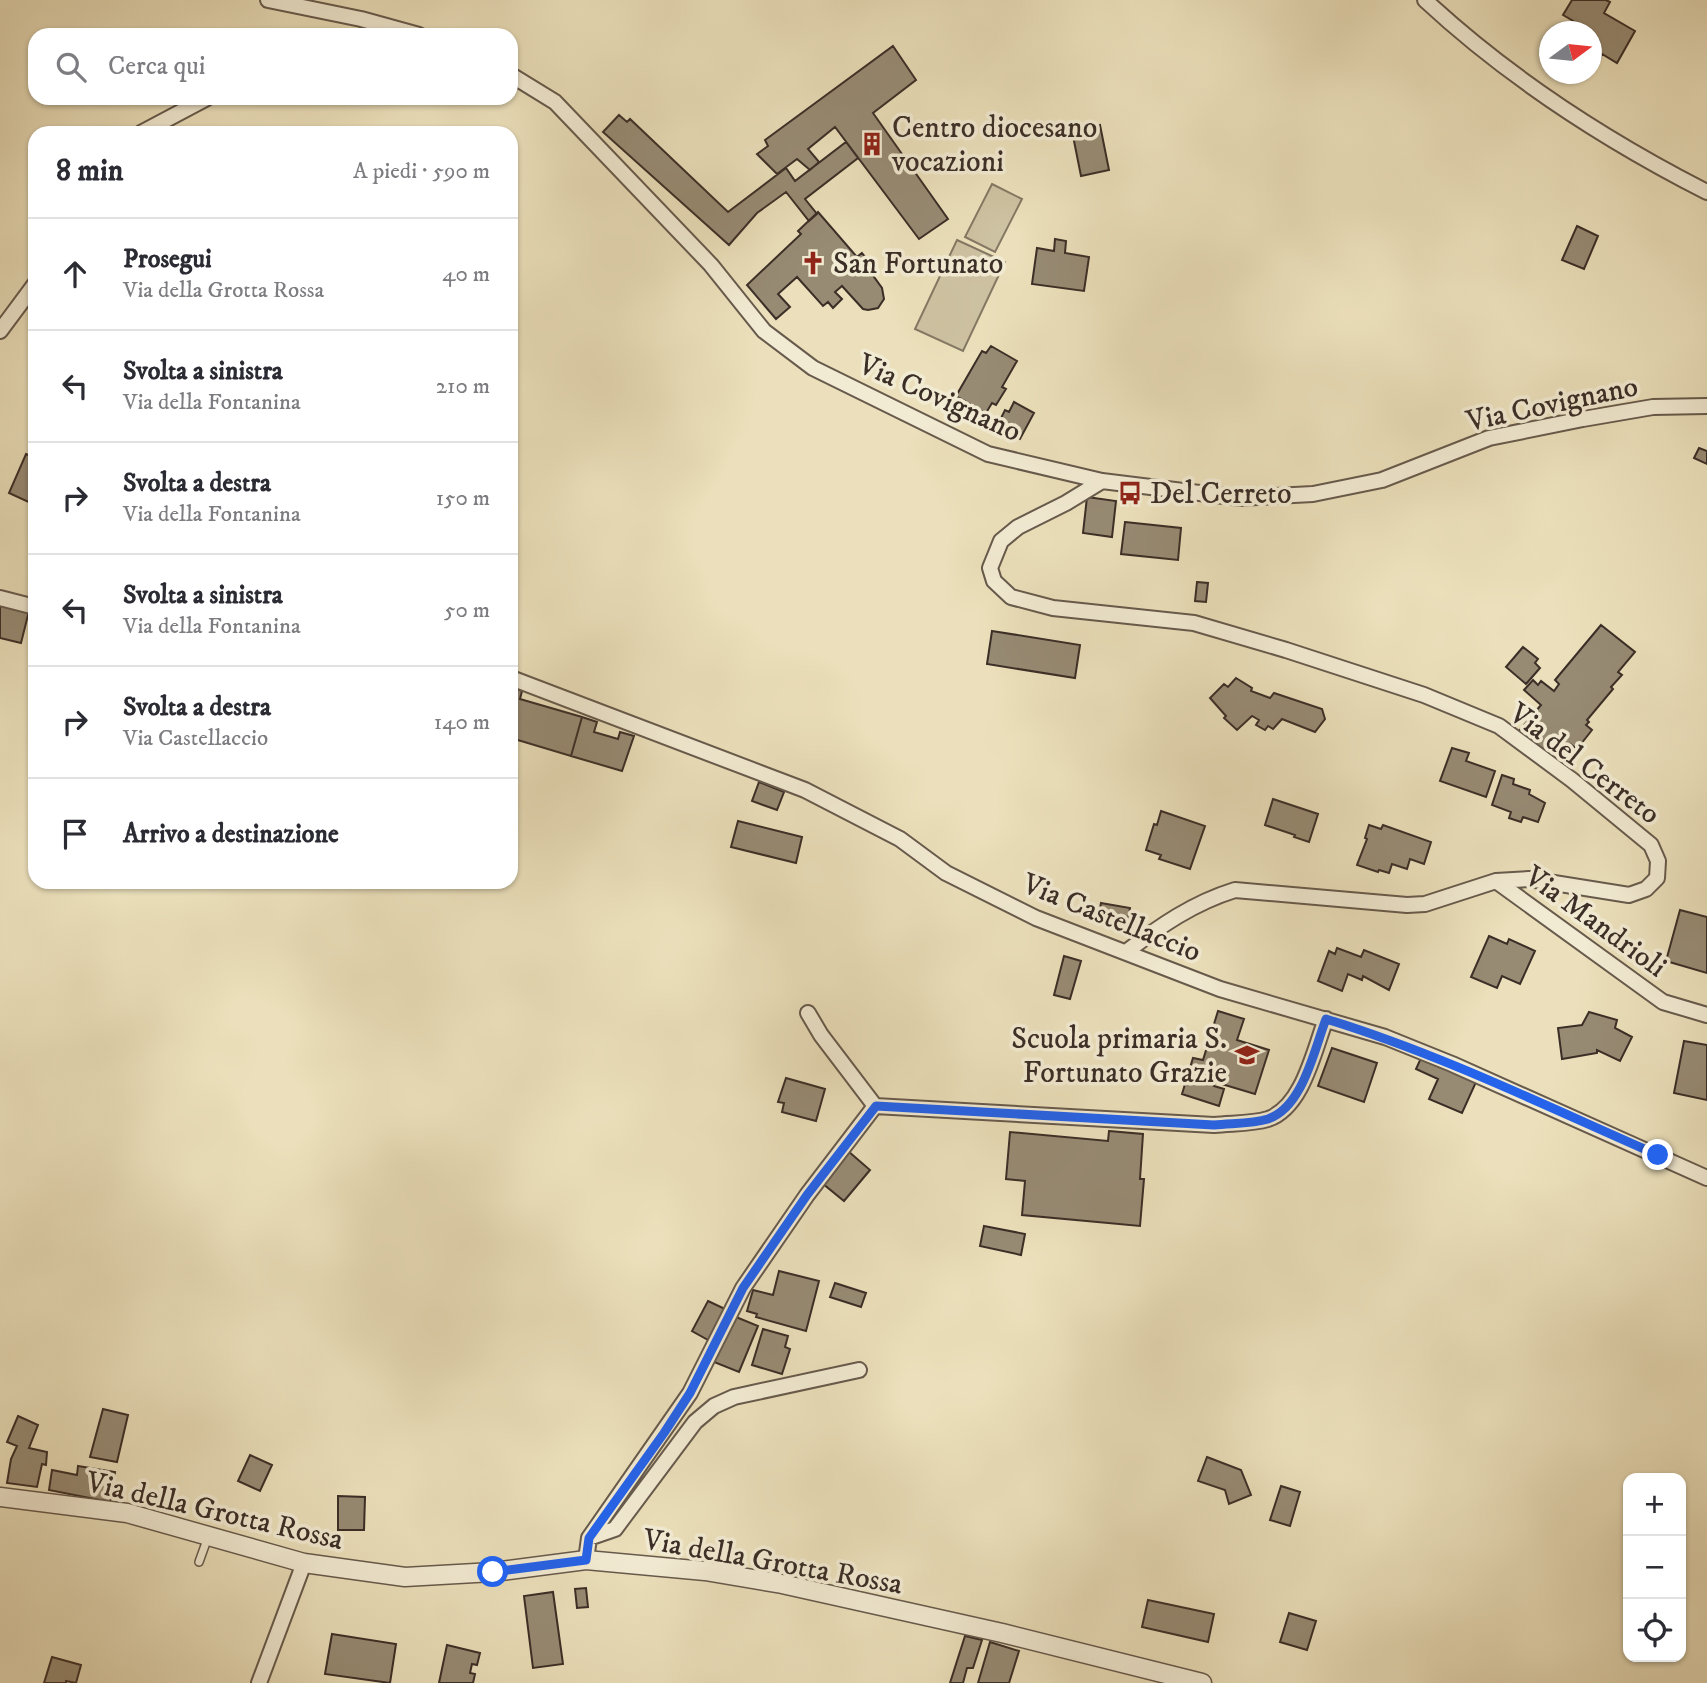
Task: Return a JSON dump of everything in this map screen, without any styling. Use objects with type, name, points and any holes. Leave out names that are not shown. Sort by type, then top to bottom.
[{"type":"street","points":[[268,0],[394,28]]},
{"type":"street","points":[[1425,0],[1487,54],[1590,128],[1707,192]]},
{"type":"street","name":"Via Covignano","points":[[518,79],[555,102],[710,264],[764,331],[813,368],[988,454],[1102,481],[1240,498],[1313,494],[1382,480],[1489,438],[1653,407],[1707,406]]},
{"type":"street","points":[[154,126],[194,105]]},
{"type":"street","points":[[0,331],[28,293]]},
{"type":"street","name":"Via del Cerreto","points":[[1102,481],[1018,527],[1001,541],[990,568],[994,581],[1011,597],[1053,608],[1194,623],[1412,691],[1487,720],[1499,726],[1582,788],[1651,845],[1658,861],[1657,878],[1646,890],[1629,895],[1529,878],[1496,881],[1425,904],[1407,905],[1235,890],[1209,898],[1166,922],[1126,952]]},
{"type":"street","points":[[0,598],[28,605]]},
{"type":"street","name":"Via Castellaccio","points":[[518,681],[805,790],[900,839],[946,873],[1037,918],[1220,989],[1385,1037],[1452,1064],[1707,1178]]},
{"type":"street","name":"Via Mandrioli","points":[[1496,881],[1663,1002],[1707,1015]]},
{"type":"street","points":[[808,1013],[821,1035],[876,1106],[1214,1125],[1268,1119],[1286,1108],[1298,1093],[1326,1019]]},
{"type":"street","points":[[586,1560],[589,1538],[690,1393],[743,1288],[807,1195],[876,1106]]},
{"type":"street","points":[[589,1538],[615,1529],[695,1422],[714,1406],[734,1397],[859,1370]]},
{"type":"street","name":"Via della Grotta Rossa","points":[[0,1497],[127,1513],[304,1563],[405,1577],[493,1572],[586,1560],[705,1571],[782,1584],[1002,1633],[1202,1683]]},
{"type":"street","points":[[259,1683],[304,1563]]},
{"type":"lane","points":[[198,1562],[208,1536]]},
{"type":"shaded area","points":[[992,184],[1022,199],[995,252],[965,237]]},
{"type":"shaded area","points":[[957,240],[1005,262],[963,351],[915,329]]},
{"type":"building","points":[[1572,0],[1606,0],[1610,2],[1604,13],[1635,31],[1617,63],[1602,54],[1602,21],[1573,21],[1563,15]]},
{"type":"building","name":"Centro diocesano vocazioni","points":[[893,46],[916,80],[873,113],[948,219],[919,239],[835,127],[808,149],[819,162],[810,170],[797,159],[777,174],[757,154],[768,146],[765,140]]},
{"type":"building","points":[[619,115],[627,122],[630,119],[728,212],[786,168],[795,181],[846,142],[858,158],[805,199],[817,214],[809,221],[786,192],[757,213],[729,245],[603,132]]},
{"type":"building","points":[[1100,125],[1109,170],[1081,176],[1072,131]]},
{"type":"building","name":"San Fortunato","points":[[818,212],[857,257],[853,260],[861,270],[866,266],[882,288],[884,299],[878,308],[863,309],[842,286],[835,292],[842,299],[833,308],[828,302],[823,306],[797,277],[778,294],[790,307],[776,319],[747,285],[801,234],[798,231]]},
{"type":"building","points":[[1577,226],[1598,236],[1584,269],[1562,260]]},
{"type":"building","points":[[1055,239],[1066,241],[1065,253],[1089,257],[1084,291],[1032,284],[1037,248],[1054,251]]},
{"type":"building","points":[[862,253],[870,263],[861,270],[853,260]]},
{"type":"building","points":[[991,346],[1017,361],[1002,387],[1006,389],[996,405],[992,403],[986,413],[956,396],[982,351],[986,353]]},
{"type":"building","points":[[1014,402],[1034,413],[1020,439],[997,426],[1005,410],[1009,412]]},
{"type":"building","points":[[1699,448],[1707,451],[1707,464],[1694,458]]},
{"type":"building","points":[[26,454],[28,455],[28,502],[9,493]]},
{"type":"building","points":[[1087,497],[1116,501],[1112,537],[1083,533]]},
{"type":"building","points":[[1125,522],[1181,528],[1178,560],[1121,554]]},
{"type":"building","points":[[1197,582],[1208,583],[1206,602],[1195,601]]},
{"type":"building","points":[[0,603],[28,611],[21,643],[0,638]]},
{"type":"building","points":[[1601,625],[1635,652],[1618,672],[1622,675],[1611,687],[1613,689],[1587,720],[1589,722],[1586,725],[1592,730],[1577,749],[1570,744],[1565,751],[1560,747],[1551,757],[1519,731],[1541,705],[1524,690],[1533,680],[1538,685],[1541,681],[1554,691],[1559,684],[1555,680]]},
{"type":"building","points":[[992,631],[1080,645],[1075,678],[987,664]]},
{"type":"building","points":[[1523,647],[1538,659],[1535,663],[1540,668],[1526,684],[1506,667]]},
{"type":"building","points":[[1236,678],[1252,688],[1251,691],[1270,698],[1274,693],[1322,709],[1325,719],[1315,732],[1282,719],[1273,729],[1268,726],[1265,730],[1256,725],[1259,720],[1252,716],[1237,730],[1224,718],[1226,716],[1210,698],[1224,684],[1228,687]]},
{"type":"building","points":[[518,689],[522,691],[520,699],[582,717],[571,756],[518,740]]},
{"type":"building","points":[[582,717],[597,722],[594,732],[618,739],[620,732],[634,736],[622,771],[571,756]]},
{"type":"building","points":[[1452,748],[1469,753],[1466,761],[1495,771],[1486,797],[1440,781]]},
{"type":"building","points":[[1502,775],[1514,779],[1513,784],[1530,790],[1529,794],[1545,803],[1538,822],[1523,817],[1521,822],[1509,818],[1511,812],[1492,805]]},
{"type":"building","points":[[759,782],[784,792],[777,810],[752,801]]},
{"type":"building","points":[[1273,799],[1318,814],[1309,842],[1265,825]]},
{"type":"building","points":[[1161,811],[1205,826],[1190,869],[1159,859],[1161,855],[1146,850]]},
{"type":"building","points":[[738,821],[802,837],[796,863],[731,847]]},
{"type":"building","points":[[1369,825],[1381,829],[1383,825],[1431,842],[1424,864],[1410,859],[1407,869],[1392,864],[1389,873],[1357,865],[1367,839],[1365,838]]},
{"type":"building","points":[[1101,903],[1130,908],[1127,925],[1098,920]]},
{"type":"building","points":[[1680,910],[1707,917],[1707,973],[1666,961]]},
{"type":"building","points":[[1489,936],[1507,944],[1509,939],[1535,951],[1520,984],[1502,976],[1497,988],[1471,977]]},
{"type":"building","points":[[1337,948],[1361,957],[1364,950],[1399,964],[1389,990],[1363,976],[1362,980],[1348,974],[1342,991],[1318,981],[1329,951],[1335,954]]},
{"type":"building","points":[[1064,956],[1081,961],[1070,999],[1054,995]]},
{"type":"building","points":[[1218,1011],[1244,1019],[1237,1040],[1269,1050],[1255,1094],[1215,1082],[1214,1086],[1224,1089],[1219,1106],[1182,1094],[1193,1058],[1203,1060]]},
{"type":"building","points":[[1589,1012],[1617,1020],[1615,1028],[1632,1037],[1620,1061],[1597,1050],[1597,1053],[1562,1059],[1558,1028],[1582,1025]]},
{"type":"building","points":[[1684,1041],[1707,1045],[1707,1100],[1674,1093]]},
{"type":"building","points":[[1332,1048],[1377,1063],[1364,1102],[1318,1086]]},
{"type":"building","points":[[1421,1058],[1476,1082],[1462,1113],[1429,1099],[1438,1079],[1416,1069]]},
{"type":"building","points":[[786,1078],[825,1089],[816,1121],[782,1112],[784,1103],[778,1102]]},
{"type":"building","points":[[1109,1131],[1143,1134],[1140,1179],[1144,1179],[1140,1226],[1022,1215],[1025,1181],[1006,1179],[1010,1132],[1108,1141]]},
{"type":"building","points":[[848,1151],[870,1170],[844,1201],[822,1183]]},
{"type":"building","points":[[984,1226],[1025,1234],[1021,1255],[980,1246]]},
{"type":"building","points":[[779,1271],[819,1281],[806,1331],[756,1317],[757,1314],[747,1311],[753,1290],[773,1295]]},
{"type":"building","points":[[835,1283],[866,1293],[861,1307],[830,1297]]},
{"type":"building","points":[[708,1301],[725,1309],[708,1340],[692,1331]]},
{"type":"building","points":[[736,1317],[758,1326],[739,1372],[714,1362]]},
{"type":"building","points":[[763,1329],[788,1336],[785,1347],[790,1349],[782,1374],[752,1365]]},
{"type":"building","points":[[103,1409],[128,1415],[117,1462],[90,1457]]},
{"type":"building","points":[[18,1416],[38,1425],[29,1448],[47,1452],[46,1465],[42,1464],[37,1487],[7,1483],[11,1459],[17,1446],[7,1442]]},
{"type":"building","points":[[250,1455],[272,1465],[260,1491],[238,1481]]},
{"type":"building","points":[[1207,1457],[1241,1470],[1251,1495],[1229,1504],[1225,1490],[1198,1481]]},
{"type":"building","points":[[78,1466],[115,1472],[110,1502],[49,1490],[52,1470],[77,1475]]},
{"type":"building","points":[[1281,1486],[1300,1492],[1290,1526],[1270,1520]]},
{"type":"building","points":[[338,1496],[365,1497],[364,1530],[338,1530]]},
{"type":"building","points":[[586,1588],[588,1607],[577,1608],[575,1589]]},
{"type":"building","points":[[553,1592],[563,1664],[533,1668],[524,1596]]},
{"type":"building","points":[[1148,1600],[1214,1614],[1208,1642],[1142,1627]]},
{"type":"building","points":[[1289,1613],[1316,1621],[1307,1650],[1280,1642]]},
{"type":"building","points":[[332,1634],[396,1644],[390,1683],[325,1674]]},
{"type":"building","points":[[965,1636],[982,1640],[973,1668],[967,1668],[963,1683],[950,1683]]},
{"type":"building","points":[[990,1642],[1019,1651],[1009,1683],[978,1683]]},
{"type":"building","points":[[447,1645],[480,1653],[477,1665],[472,1664],[470,1673],[475,1674],[473,1683],[439,1683]]},
{"type":"building","points":[[52,1657],[81,1665],[76,1683],[44,1683]]},
{"type":"place","name":"Centro diocesano vocazioni","points":[[872,144]]},
{"type":"place","name":"San Fortunato","points":[[813,263]]},
{"type":"place","name":"Del Cerreto","points":[[1130,493]]},
{"type":"place","name":"Scuola primaria S. Fortunato Grazie","points":[[1247,1055]]},
{"type":"route","points":[[493,1572],[586,1560],[589,1538],[690,1393],[743,1288],[807,1195],[876,1106],[1214,1125],[1268,1119],[1286,1108],[1298,1093],[1326,1019],[1385,1037],[1452,1064],[1658,1155]]}]
